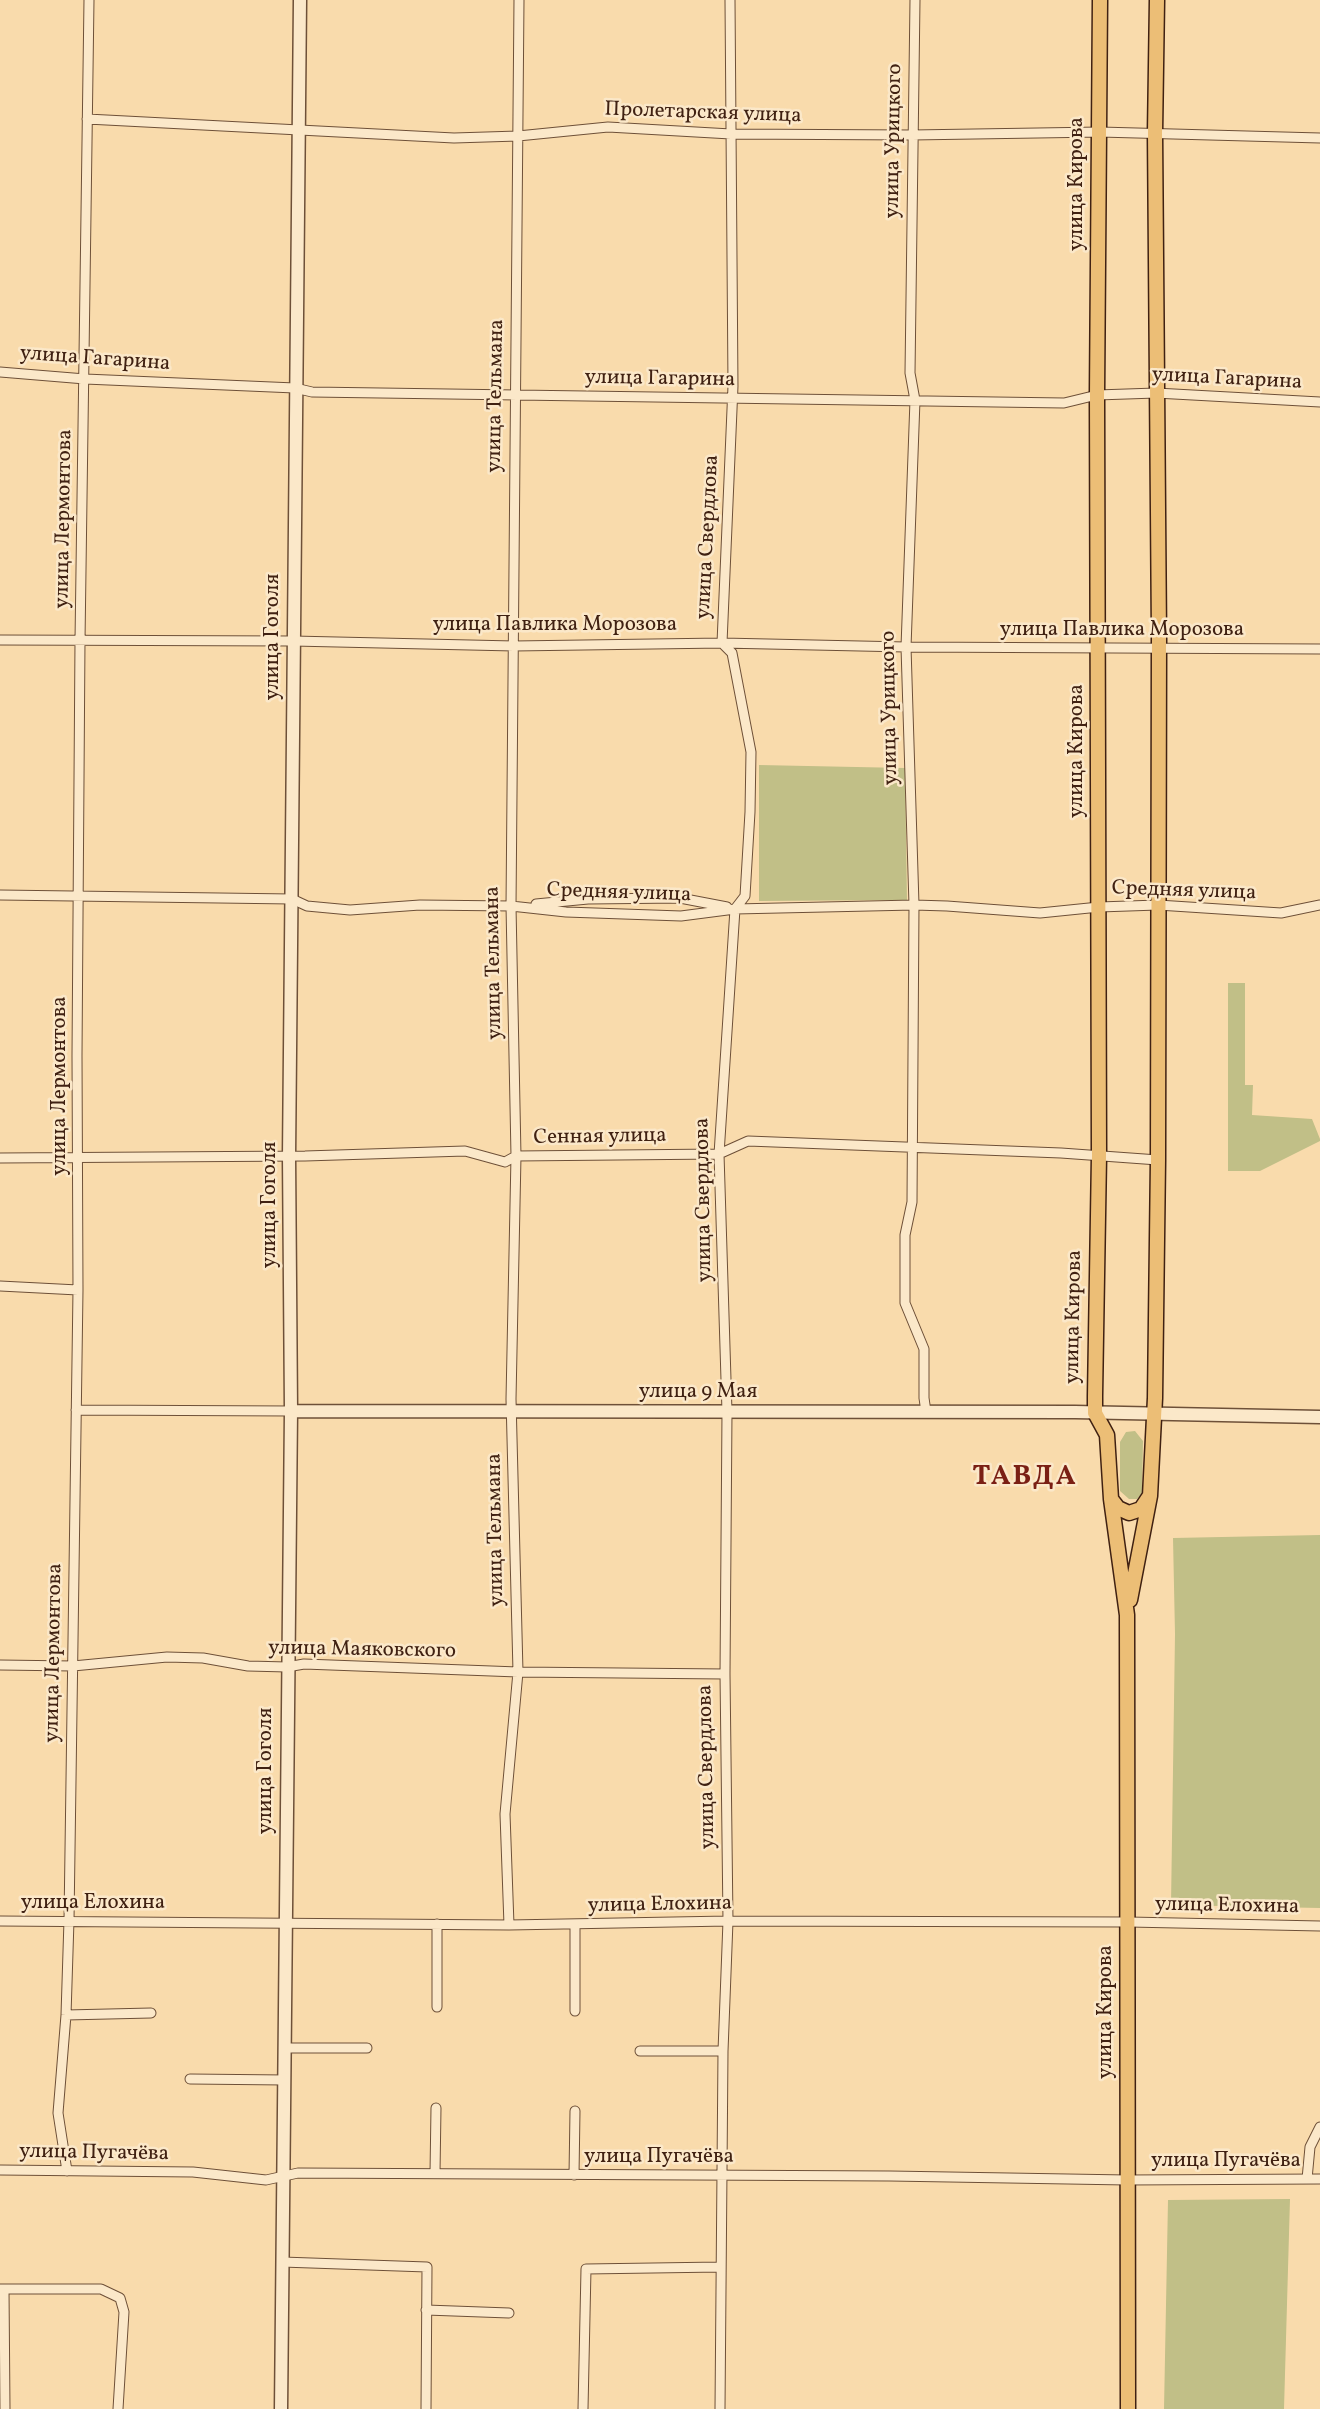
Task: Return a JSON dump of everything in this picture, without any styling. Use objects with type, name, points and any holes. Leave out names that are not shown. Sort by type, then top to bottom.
[{"type":"main road","name":"улица Кирова","points":[[1100,0],[1097,395],[1099,1156],[1096,1413],[1107,1436],[1111,1499],[1128,1615],[1128,2409]]},
{"type":"main road","name":"улица Кирова","points":[[1128,1615],[1150,1496],[1155,1415],[1158,1160],[1157,0]]},
{"type":"main road","points":[[1111,1499],[1118,1508],[1129,1513],[1141,1509],[1150,1496]]},
{"type":"street","name":"улица Лермонтова","points":[[68,2171],[58,2113],[66,2015],[73,1666],[78,1290],[80,641],[89,0]]},
{"type":"street","name":"улица Гоголя","points":[[281,2409],[291,1411],[289,1156],[300,0]]},
{"type":"street","name":"улица Тельмана","points":[[509,1925],[505,1814],[518,1672],[512,1411],[516,1156],[511,906],[519,0]]},
{"type":"street","name":"улица Свердлова","points":[[720,2409],[723,2051],[728,1921],[725,1674],[727,1412],[719,1154],[736,909],[744,896],[751,752],[732,653],[722,643],[733,398],[730,0]]},
{"type":"street","name":"улица Урицкого","points":[[915,0],[910,373],[915,400],[906,647],[914,905],[912,1202],[905,1236],[905,1303],[924,1349],[926,1412]]},
{"type":"street","name":"Пролетарская улица","points":[[87,119],[454,138],[518,136],[608,127],[731,134],[1100,132],[1320,138]]},
{"type":"street","name":"улица Гагарина","points":[[0,372],[85,379],[295,388],[312,392],[1064,403],[1097,395],[1156,393],[1320,402]]},
{"type":"street","name":"улица Павлика Морозова","points":[[0,640],[293,641],[514,646],[722,643],[1098,649],[1320,649]]},
{"type":"street","name":"Средняя улица","points":[[0,895],[292,899],[307,906],[350,910],[420,905],[511,906],[566,912],[681,916],[736,909],[914,905],[1040,914],[1099,907],[1158,905],[1281,913],[1320,905]]},
{"type":"street","points":[[511,906],[588,899],[680,898],[736,909]]},
{"type":"street","name":"Сенная улица","points":[[0,1158],[465,1152],[505,1162],[516,1156],[719,1154],[748,1141],[1158,1160]]},
{"type":"street","points":[[0,1286],[78,1290]]},
{"type":"street","name":"улица 9 Мая","points":[[76,1410],[926,1412],[1320,1417]]},
{"type":"street","name":"улица Маяковского","points":[[0,1665],[73,1666],[167,1657],[203,1658],[248,1666],[287,1667],[304,1664],[518,1672],[725,1674]]},
{"type":"street","name":"улица Елохина","points":[[0,1921],[509,1925],[728,1921],[1129,1922],[1320,1926]]},
{"type":"street","points":[[437,1924],[437,2007]]},
{"type":"street","points":[[575,1925],[575,2011]]},
{"type":"street","points":[[66,2015],[151,2014]]},
{"type":"street","points":[[285,2048],[367,2048]]},
{"type":"street","points":[[640,2051],[723,2051]]},
{"type":"street","points":[[190,2079],[285,2080]]},
{"type":"street","points":[[435,2173],[436,2108]]},
{"type":"street","points":[[574,2175],[576,2111]]},
{"type":"street","points":[[1307,2179],[1310,2147],[1320,2127]]},
{"type":"street","name":"улица Пугачёва","points":[[0,2170],[193,2172],[249,2180],[282,2178],[298,2173],[1126,2180],[1320,2179]]},
{"type":"street","points":[[282,2262],[427,2267],[426,2409]]},
{"type":"street","points":[[583,2409],[586,2269],[720,2267]]},
{"type":"street","points":[[5,2409],[2,2289],[101,2290],[120,2298],[124,2312],[118,2409]]},
{"type":"street","points":[[426,2310],[509,2314]]},
{"type":"shaded area","points":[[759,765],[905,768],[907,900],[759,901]]},
{"type":"shaded area","points":[[1228,983],[1245,983],[1245,1085],[1253,1085],[1252,1115],[1312,1119],[1320,1139],[1260,1171],[1228,1171]]},
{"type":"shaded area","points":[[1135,1431],[1143,1441],[1142,1493],[1137,1499],[1129,1499],[1120,1491],[1120,1442],[1126,1432]]},
{"type":"shaded area","points":[[1320,1535],[1320,1908],[1171,1905],[1175,1634],[1173,1538]]},
{"type":"shaded area","points":[[1290,2199],[1284,2409],[1164,2409],[1168,2200]]},
{"type":"district","name":"ТАВДА","points":[[1025,1479]]}]
